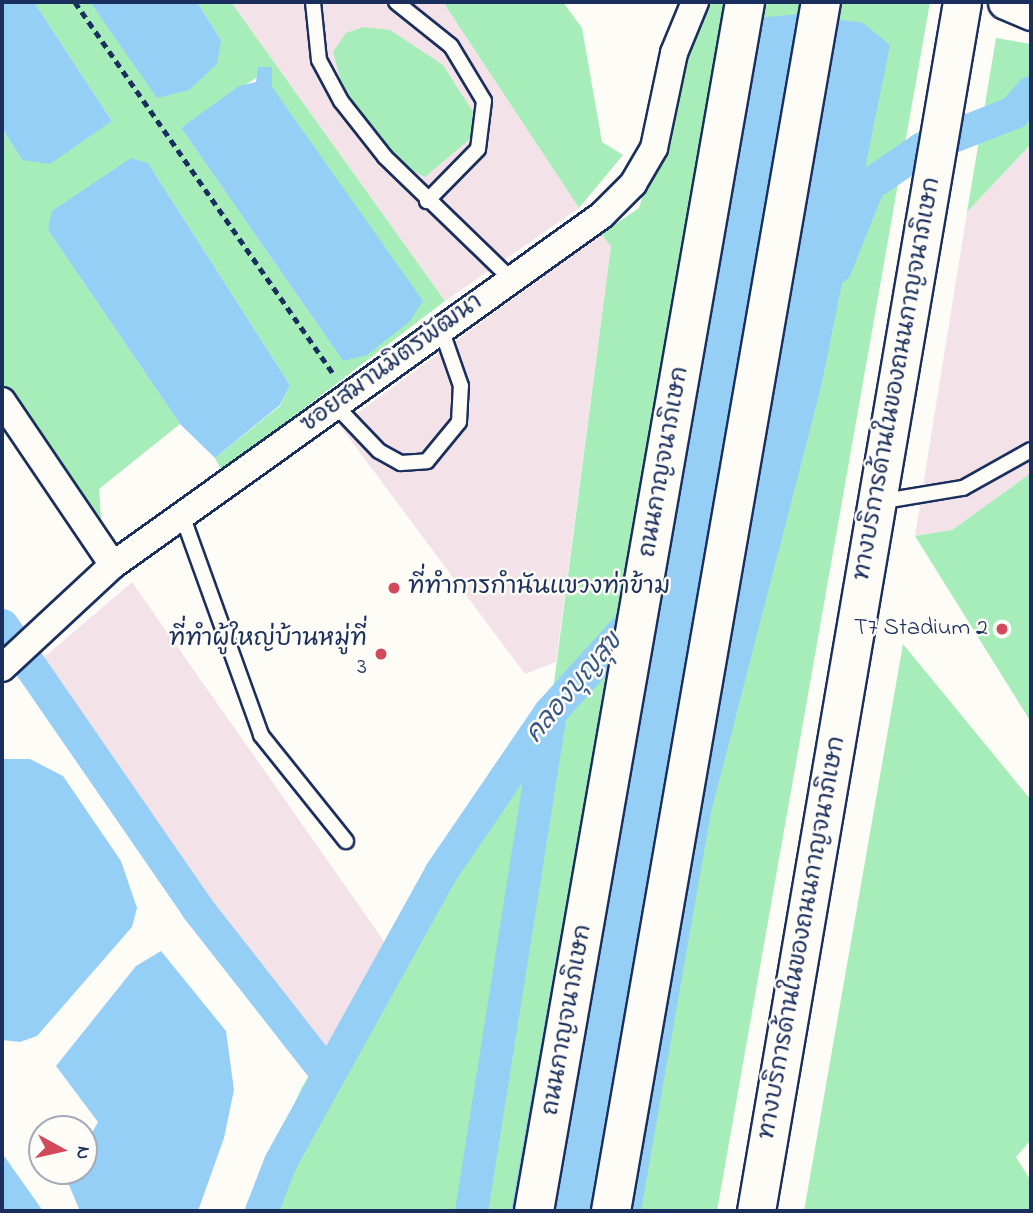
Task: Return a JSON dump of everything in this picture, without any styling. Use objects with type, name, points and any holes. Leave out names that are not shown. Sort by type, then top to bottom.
[{"type":"highway","name":"ถนนกาญจนาภิเษก","points":[[534,1211],[745,2]]},
{"type":"highway","points":[[611,1211],[821,2]]},
{"type":"main road","name":"ทางบริการด้านในของถนนกาญจนาภิเษก","points":[[756,1211],[962,2]]},
{"type":"street","name":"ซอยสมานมิตรพัฒนา","points":[[14,655],[113,565],[510,278],[602,215],[633,184],[654,148],[674,53],[695,2]]},
{"type":"street","points":[[1006,2],[1031,13]]},
{"type":"street","points":[[2,401],[113,565]]},
{"type":"lane","points":[[313,2],[320,60],[341,101],[427,201],[510,278]]},
{"type":"lane","points":[[396,2],[451,46],[484,101],[478,149],[427,201]]},
{"type":"lane","points":[[343,401],[379,451],[401,463],[427,461],[459,422],[461,386],[440,329]]},
{"type":"lane","points":[[877,502],[963,488],[1031,450]]},
{"type":"lane","points":[[182,515],[261,736],[293,783],[346,841]]},
{"type":"path","points":[[75,2],[343,401]]},
{"type":"shaded area","points":[[231,2],[443,2],[579,208],[445,301]]},
{"type":"shaded area","points":[[1031,144],[1031,473],[952,530],[915,536],[967,212]]},
{"type":"shaded area","points":[[601,234],[611,246],[556,662],[525,674],[340,426]]},
{"type":"shaded area","points":[[132,582],[386,944],[320,1056],[276,1003],[42,659]]},
{"type":"green space","points":[[34,2],[90,2],[158,98],[221,40],[197,2],[231,2],[445,301],[222,471],[215,458],[280,406],[290,385],[148,163],[48,230],[180,424],[99,489],[102,531],[2,389],[2,128],[22,160],[112,121]],"holes":[[[272,67],[271,87],[343,361],[181,128]]]},
{"type":"green space","points":[[443,2],[563,2],[582,28],[602,142],[623,155],[579,208]]},
{"type":"green space","points":[[710,2],[930,2],[717,1211],[246,1211],[302,1087],[434,863],[552,698],[611,246],[601,234],[639,208],[697,17]]},
{"type":"green space","points":[[364,27],[390,30],[443,65],[473,112],[471,138],[425,177],[396,162],[343,88],[333,52],[346,33]]},
{"type":"green space","points":[[996,38],[1031,44],[1031,144],[967,212]]},
{"type":"green space","name":"T7 Stadium 2","points":[[1031,473],[1031,722],[915,536],[952,530]]},
{"type":"green space","points":[[903,644],[1031,800],[1031,1140],[1016,1157],[1031,1181],[1031,1211],[804,1211]]},
{"type":"water","points":[[2,2],[34,2],[112,121],[50,164],[22,160],[2,128]]},
{"type":"water","points":[[90,2],[197,2],[221,40],[217,64],[189,90],[157,98]]},
{"type":"water","points":[[799,14],[863,23],[890,45],[821,387],[711,812],[641,1211],[511,1211],[723,21]]},
{"type":"water","points":[[258,67],[272,67],[272,87],[423,301],[410,321],[367,355],[343,361],[181,128],[239,86],[256,82]]},
{"type":"water","points":[[131,158],[148,163],[290,385],[280,405],[215,458],[180,424],[48,230],[52,211]]},
{"type":"water","points":[[2,759],[30,759],[63,776],[121,861],[137,908],[132,927],[37,1036],[20,1042],[2,1040]]},
{"type":"water","points":[[161,951],[226,1031],[234,1090],[224,1138],[198,1211],[80,1211],[69,1185],[98,1185],[98,1115],[93,1115],[56,1066],[136,966]]},
{"type":"water","points":[[2,1153],[43,1211],[2,1211]]},
{"type":"waterway","name":"คลองบุญสุข","points":[[835,267],[868,185],[922,148],[1014,112],[1031,92]]},
{"type":"waterway","name":"คลองบุญสุข","points":[[261,1211],[280,1162],[440,873],[549,713],[642,610]]},
{"type":"waterway","points":[[2,625],[197,908],[328,1075]]},
{"type":"waterway","points":[[471,1211],[548,723]]},
{"type":"place","name":"ที่ทำการกำนันแขวงท่าข้าม","points":[[394,588]]},
{"type":"place","name":"T7 Stadium 2","points":[[1002,629]]},
{"type":"place","name":"ที่ทำผู้ใหญ่บ้านหมู่ที่ 3","points":[[381,654]]}]
